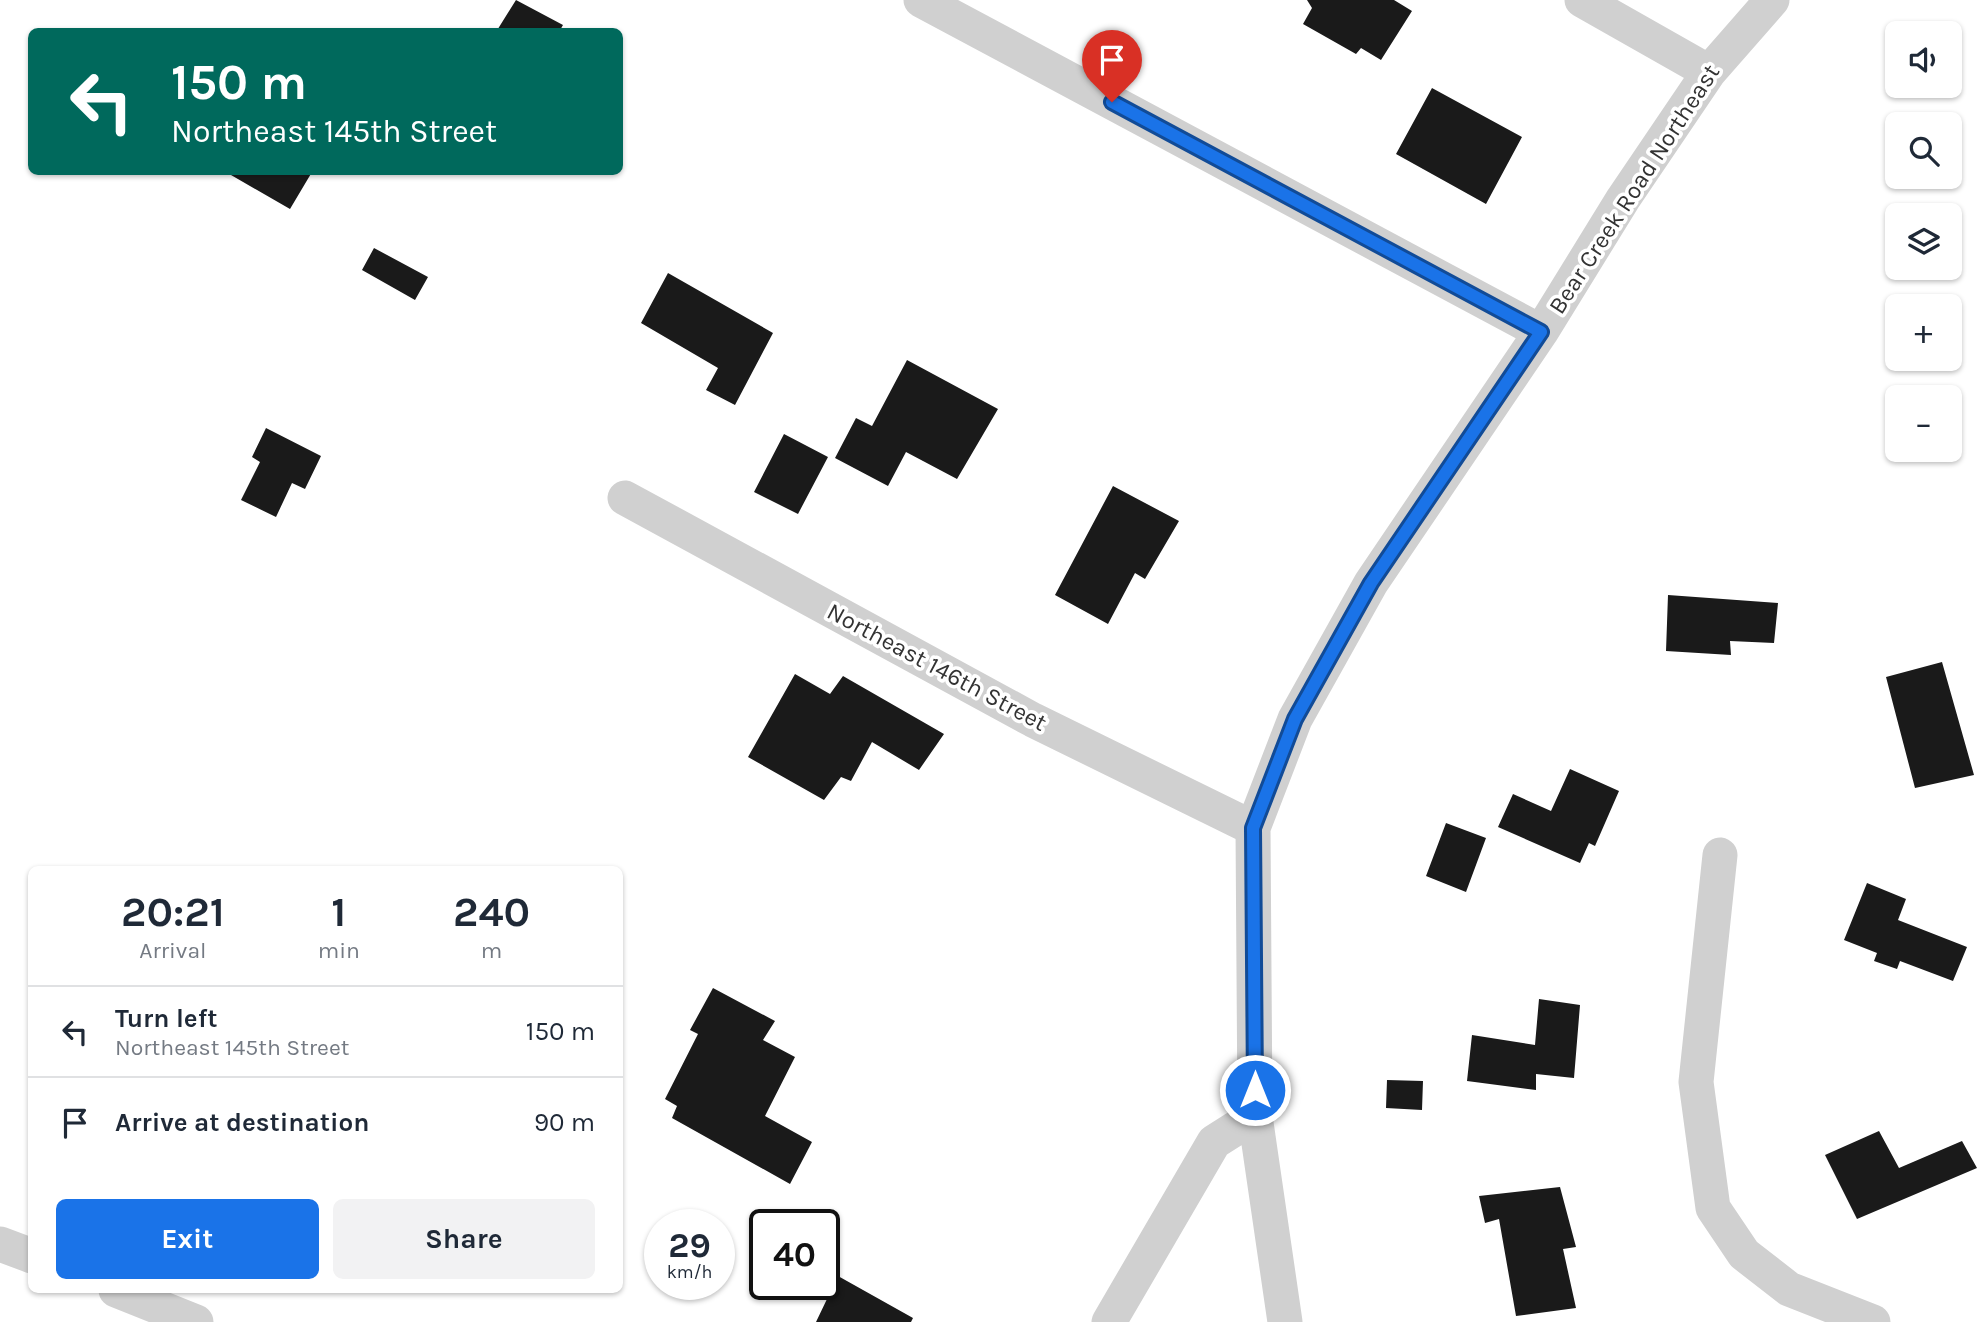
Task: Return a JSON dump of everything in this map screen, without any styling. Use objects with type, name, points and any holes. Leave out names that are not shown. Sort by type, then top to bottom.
[{"type":"street","points":[[921,0],[1541,332]]},
{"type":"street","points":[[1582,0],[1709,72]]},
{"type":"street","name":"Bear Creek Road Northeast","points":[[1285,1322],[1255,1116],[1253,828],[1295,719],[1371,583],[1541,332],[1623,199],[1709,72],[1772,0]]},
{"type":"street","name":"Northeast 146th Street","points":[[625,498],[1033,720],[1253,828]]},
{"type":"street","points":[[1720,855],[1696,1082],[1713,1208],[1744,1254],[1789,1289],[1873,1322]]},
{"type":"street","points":[[1109,1322],[1214,1142],[1255,1116]]},
{"type":"street","points":[[0,1244],[28,1254]]},
{"type":"street","points":[[124,1293],[197,1322]]},
{"type":"building","points":[[516,0],[563,25],[561,28],[498,28]]},
{"type":"building","points":[[1307,0],[1394,0],[1412,11],[1381,60],[1361,48],[1356,54],[1303,24],[1312,8]]},
{"type":"building","points":[[1432,88],[1522,137],[1486,204],[1396,154]]},
{"type":"building","points":[[231,175],[310,175],[290,209]]},
{"type":"building","points":[[374,248],[428,277],[415,300],[362,270]]},
{"type":"building","points":[[668,273],[773,333],[735,405],[706,390],[718,368],[641,323]]},
{"type":"building","points":[[907,360],[998,409],[957,479],[906,452],[888,486],[835,458],[856,418],[872,426]]},
{"type":"building","points":[[266,428],[321,456],[305,489],[292,483],[276,517],[241,500],[260,462],[252,457]]},
{"type":"building","points":[[784,434],[828,457],[798,514],[754,492]]},
{"type":"building","points":[[1113,486],[1179,521],[1145,579],[1135,573],[1108,624],[1055,595]]},
{"type":"building","points":[[1668,595],[1778,603],[1774,643],[1730,641],[1731,655],[1666,651]]},
{"type":"building","points":[[1942,662],[1974,775],[1915,788],[1886,677]]},
{"type":"building","points":[[795,674],[830,694],[843,676],[944,734],[919,770],[872,742],[851,781],[841,777],[824,800],[748,757]]},
{"type":"building","points":[[1570,769],[1619,791],[1595,846],[1589,843],[1580,863],[1498,827],[1513,794],[1551,811]]},
{"type":"building","points":[[1446,823],[1486,838],[1466,892],[1426,876]]},
{"type":"building","points":[[1867,883],[1906,899],[1898,920],[1967,947],[1953,981],[1900,961],[1897,969],[1874,961],[1877,953],[1844,940]]},
{"type":"building","points":[[713,988],[775,1021],[763,1040],[795,1057],[765,1116],[812,1142],[790,1184],[672,1118],[677,1106],[665,1099],[698,1034],[690,1030]]},
{"type":"building","points":[[1539,999],[1580,1005],[1574,1078],[1536,1074],[1536,1090],[1467,1081],[1472,1035],[1535,1045]]},
{"type":"building","points":[[1387,1080],[1423,1081],[1422,1110],[1386,1108]]},
{"type":"building","points":[[1879,1131],[1899,1168],[1962,1141],[1977,1168],[1857,1219],[1825,1155]]},
{"type":"building","points":[[1560,1187],[1576,1247],[1563,1249],[1576,1308],[1516,1316],[1499,1219],[1485,1223],[1479,1196]]},
{"type":"building","points":[[840,1277],[913,1318],[911,1322],[816,1322],[827,1300],[840,1300]]},
{"type":"route","points":[[1112,102],[1541,332],[1371,583],[1295,719],[1253,828],[1255,1090]]}]
